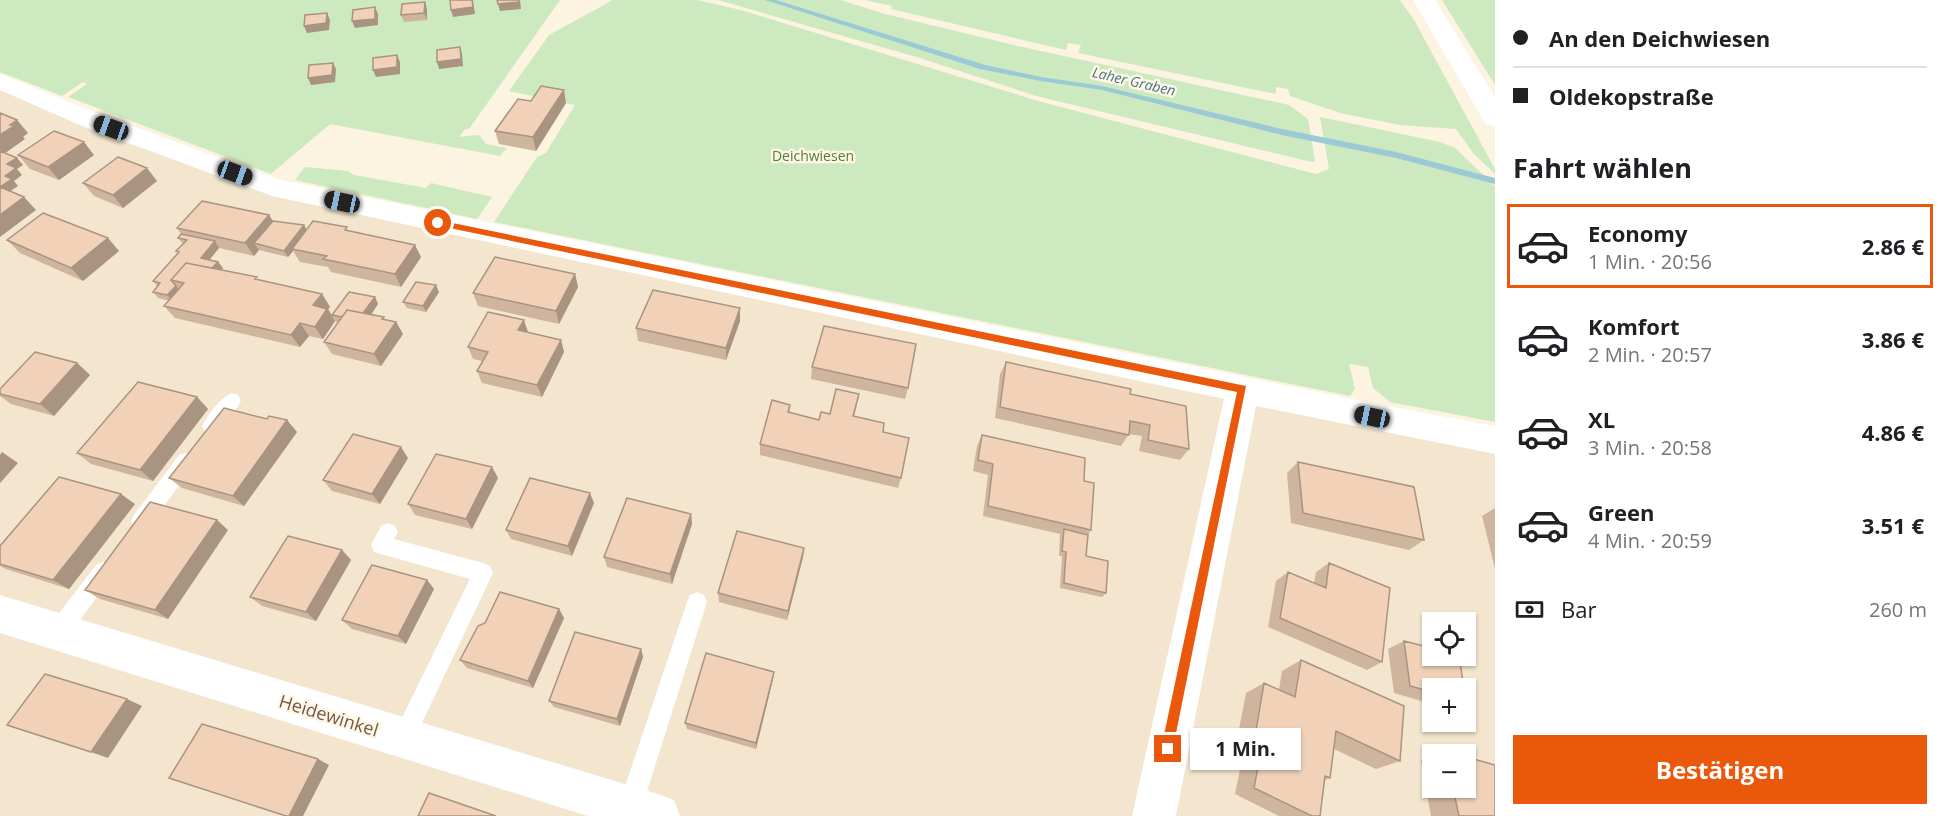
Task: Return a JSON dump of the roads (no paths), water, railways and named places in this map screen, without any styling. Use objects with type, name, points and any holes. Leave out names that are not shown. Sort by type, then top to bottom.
[{"type":"street","points":[[1424,0],[1495,118]]},
{"type":"street","points":[[0,81],[91,120],[272,187],[1495,440]]},
{"type":"street","points":[[1154,816],[1243,389]]},
{"type":"street","name":"Heidewinkel","points":[[0,614],[644,812]]},
{"type":"lane","points":[[127,539],[232,400]]},
{"type":"lane","points":[[388,532],[381,545],[483,573],[403,738]]},
{"type":"lane","points":[[58,632],[113,558]]},
{"type":"lane","points":[[644,812],[697,602]]},
{"type":"waterway","name":"Laher Graben","points":[[769,0],[983,67],[1102,88],[1282,132],[1396,155],[1495,181]]},
{"type":"park label","name":"Deichwiesen","points":[[813,155]]}]
